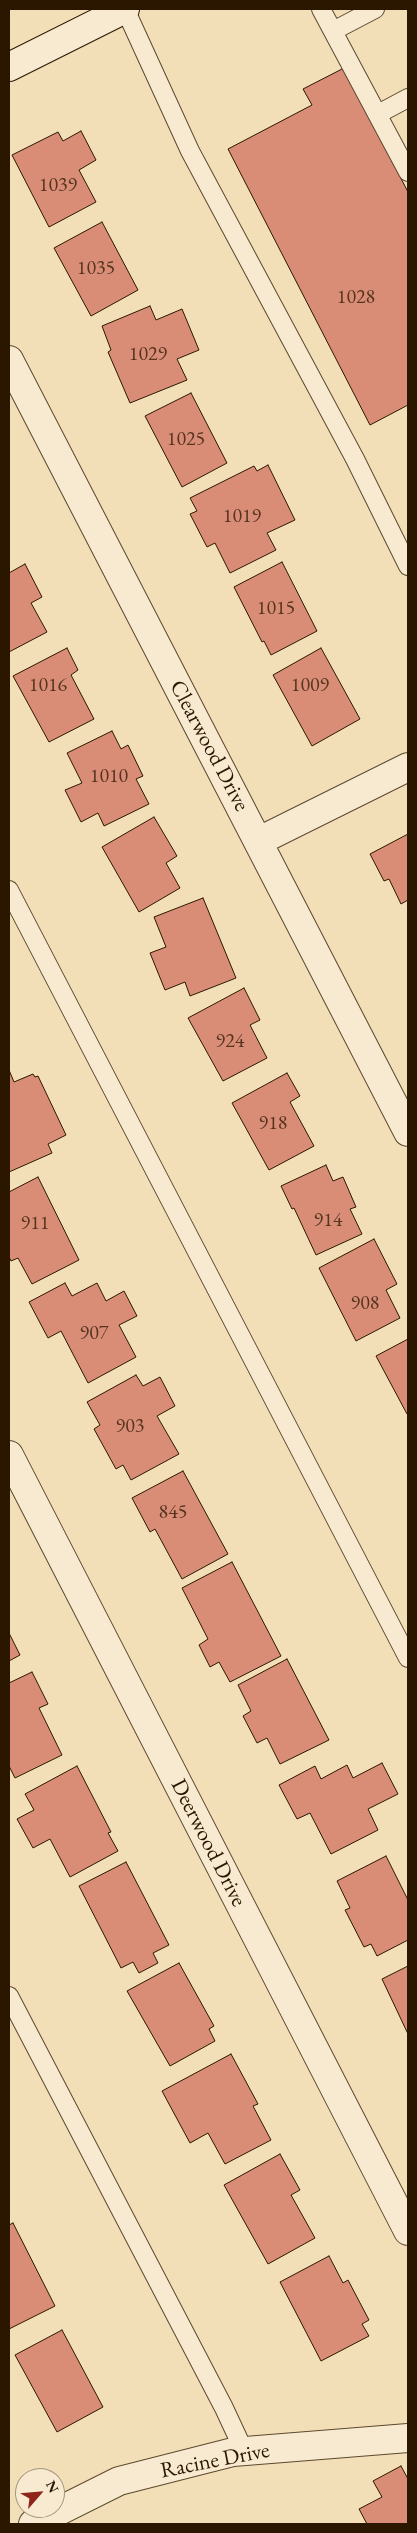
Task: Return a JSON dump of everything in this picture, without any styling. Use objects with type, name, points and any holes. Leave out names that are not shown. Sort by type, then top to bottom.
[{"type":"street","points":[[9,67],[125,9]]},
{"type":"street","name":"Clearwood Drive","points":[[13,378],[259,841],[408,1132]]},
{"type":"street","points":[[259,841],[408,768]]},
{"type":"street","name":"Deerwood Drive","points":[[9,1455],[408,2231]]},
{"type":"street","name":"Racine Drive","points":[[34,2524],[119,2481],[244,2451],[408,2438]]},
{"type":"lane","points":[[125,9],[190,151],[355,459],[408,566]]},
{"type":"lane","points":[[321,9],[408,172]]},
{"type":"lane","points":[[333,31],[375,9]]},
{"type":"lane","points":[[378,114],[408,98]]},
{"type":"lane","points":[[9,890],[408,1658]]},
{"type":"lane","points":[[9,1996],[224,2408],[244,2451]]},
{"type":"building","points":[[344,68],[408,192],[408,405],[370,425],[228,149],[312,105],[303,89]]},
{"type":"building","points":[[81,131],[96,160],[79,170],[96,202],[49,227],[12,155],[58,132],[63,141]]},
{"type":"building","points":[[102,222],[138,290],[91,316],[54,248]]},
{"type":"building","points":[[150,306],[156,320],[182,309],[199,350],[177,359],[187,380],[130,403],[108,352],[111,350],[102,326]]},
{"type":"building","points":[[191,393],[227,463],[182,487],[145,416]]},
{"type":"building","points":[[268,465],[295,520],[267,533],[276,550],[230,573],[215,543],[207,547],[190,514],[197,511],[190,498],[254,466],[257,471]]},
{"type":"building","points":[[282,562],[317,631],[271,655],[264,641],[262,642],[234,587]]},
{"type":"building","points":[[25,564],[42,597],[31,603],[47,632],[9,652],[9,573]]},
{"type":"building","points":[[67,648],[78,670],[71,675],[94,719],[49,742],[13,676]]},
{"type":"building","points":[[321,648],[360,719],[312,746],[273,675]]},
{"type":"building","points":[[112,731],[121,749],[128,745],[143,776],[136,779],[149,804],[104,826],[98,813],[81,822],[65,790],[82,783],[67,753]]},
{"type":"building","points":[[154,817],[177,856],[166,863],[180,888],[139,912],[102,847]]},
{"type":"building","points":[[408,834],[408,900],[401,904],[389,879],[384,881],[370,854]]},
{"type":"building","points":[[203,898],[236,978],[190,996],[185,982],[165,990],[150,953],[166,947],[154,917]]},
{"type":"building","points":[[244,988],[260,1020],[250,1025],[267,1058],[223,1081],[188,1018]]},
{"type":"building","points":[[9,1070],[14,1082],[33,1074],[35,1077],[38,1076],[66,1135],[48,1144],[52,1153],[9,1172]]},
{"type":"building","points":[[287,1073],[300,1096],[290,1102],[314,1146],[269,1170],[232,1103]]},
{"type":"building","points":[[326,1165],[333,1181],[343,1177],[356,1207],[350,1209],[362,1234],[316,1255],[294,1208],[292,1209],[281,1186]]},
{"type":"building","points":[[38,1177],[79,1260],[32,1284],[18,1258],[11,1261],[9,1257],[9,1192]]},
{"type":"building","points":[[374,1239],[397,1284],[386,1290],[400,1318],[356,1341],[319,1268]]},
{"type":"building","points":[[65,1283],[72,1296],[97,1283],[106,1301],[124,1291],[137,1316],[119,1325],[136,1357],[88,1383],[61,1331],[48,1338],[29,1302]]},
{"type":"building","points":[[408,1339],[408,1414],[407,1414],[376,1356]]},
{"type":"building","points":[[136,1375],[143,1386],[160,1377],[175,1406],[157,1416],[179,1454],[131,1480],[123,1465],[116,1469],[94,1429],[100,1425],[87,1402]]},
{"type":"building","points":[[183,1471],[228,1554],[182,1579],[155,1529],[150,1532],[132,1498]]},
{"type":"building","points":[[232,1562],[281,1656],[230,1682],[219,1662],[210,1667],[199,1645],[208,1639],[182,1588]]},
{"type":"building","points":[[9,1633],[20,1655],[9,1661]]},
{"type":"building","points":[[287,1659],[329,1740],[280,1764],[267,1738],[257,1743],[243,1716],[251,1711],[238,1685]]},
{"type":"building","points":[[32,1672],[48,1704],[39,1708],[62,1755],[15,1778],[9,1766],[9,1683]]},
{"type":"building","points":[[382,1763],[398,1794],[368,1809],[378,1830],[331,1854],[310,1813],[297,1819],[279,1785],[315,1766],[321,1779],[347,1765],[353,1778]]},
{"type":"building","points":[[77,1766],[111,1832],[108,1833],[118,1851],[70,1877],[50,1839],[33,1848],[17,1819],[34,1810],[25,1794]]},
{"type":"building","points":[[386,1856],[408,1900],[408,1940],[377,1956],[371,1944],[364,1947],[345,1910],[350,1908],[337,1881]]},
{"type":"building","points":[[126,1862],[169,1945],[153,1953],[158,1963],[139,1973],[133,1962],[121,1968],[79,1886]]},
{"type":"building","points":[[179,1963],[214,2026],[209,2029],[215,2041],[170,2066],[127,1991]]},
{"type":"building","points":[[408,1966],[408,2034],[382,1979]]},
{"type":"building","points":[[231,2054],[258,2104],[253,2106],[271,2140],[225,2164],[208,2133],[190,2143],[162,2091]]},
{"type":"building","points":[[280,2154],[300,2190],[291,2195],[315,2238],[268,2264],[224,2185]]},
{"type":"building","points":[[13,2223],[55,2306],[9,2329],[9,2225]]},
{"type":"building","points":[[329,2256],[343,2283],[348,2280],[369,2320],[362,2324],[369,2336],[321,2361],[280,2282]]},
{"type":"building","points":[[62,2330],[103,2407],[57,2432],[15,2355]]},
{"type":"building","points":[[401,2466],[408,2479],[408,2524],[367,2524],[359,2509],[382,2497],[373,2481]]}]
